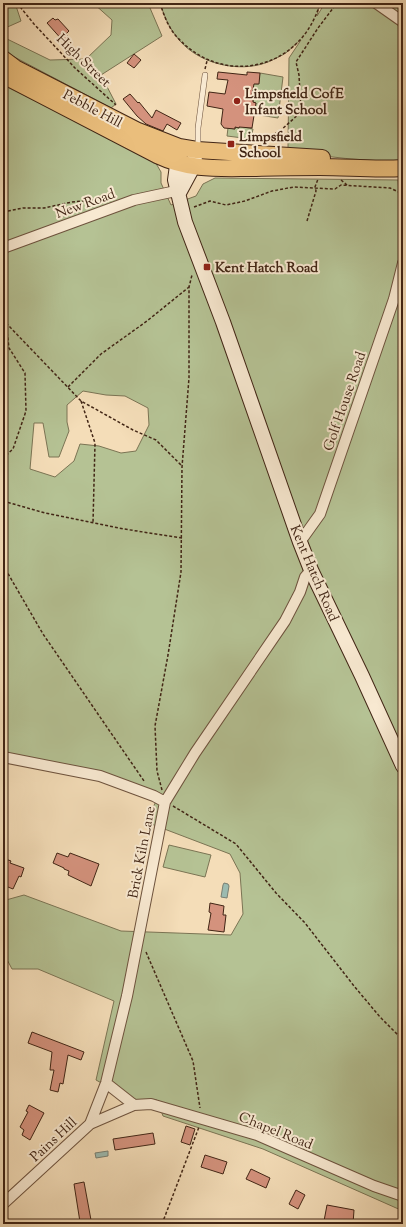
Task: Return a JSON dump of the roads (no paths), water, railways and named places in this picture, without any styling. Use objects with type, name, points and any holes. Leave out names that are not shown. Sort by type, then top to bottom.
[{"type":"main road","name":"Pebble Hill","points":[[3,60],[15,68],[187,156]]},
{"type":"main road","name":"Pebble Hill","points":[[3,75],[151,152],[187,156]]},
{"type":"main road","points":[[187,156],[217,169],[322,167],[385,170],[403,167]]},
{"type":"main road","points":[[187,156],[385,162],[403,167]]},
{"type":"main road","points":[[179,193],[187,156]]},
{"type":"main road","name":"Kent Hatch Road","points":[[179,193],[182,211],[223,322],[300,542],[311,570],[403,766]]},
{"type":"street","points":[[376,3],[403,22]]},
{"type":"street","name":"New Road","points":[[3,248],[134,200],[171,192],[179,193]]},
{"type":"street","name":"Golf House Road","points":[[300,542],[320,514],[394,299],[403,263]]},
{"type":"street","name":"Brick Kiln Lane","points":[[106,1083],[127,996],[165,802],[195,753],[285,621],[300,592],[305,577],[311,570]]},
{"type":"street","points":[[3,757],[100,776],[154,796],[165,802]]},
{"type":"street","points":[[90,1124],[134,1105],[106,1083]]},
{"type":"street","name":"Pains Hill","points":[[3,1204],[90,1124],[106,1083]]},
{"type":"street","name":"Chapel Road","points":[[134,1105],[151,1104],[257,1135],[374,1186],[403,1196]]},
{"type":"lane","points":[[187,156],[198,143],[198,128],[205,74]]},
{"type":"water","points":[[224,883],[228,884],[229,886],[227,898],[221,897]]},
{"type":"water","points":[[108,1151],[108,1156],[96,1158],[95,1153]]},
{"type":"place","name":"Limpsfield CofE Infant School","points":[[237,101]]},
{"type":"place","name":"Limpsfield School","points":[[231,144]]},
{"type":"place","name":"Kent Hatch Road","points":[[207,267]]}]
